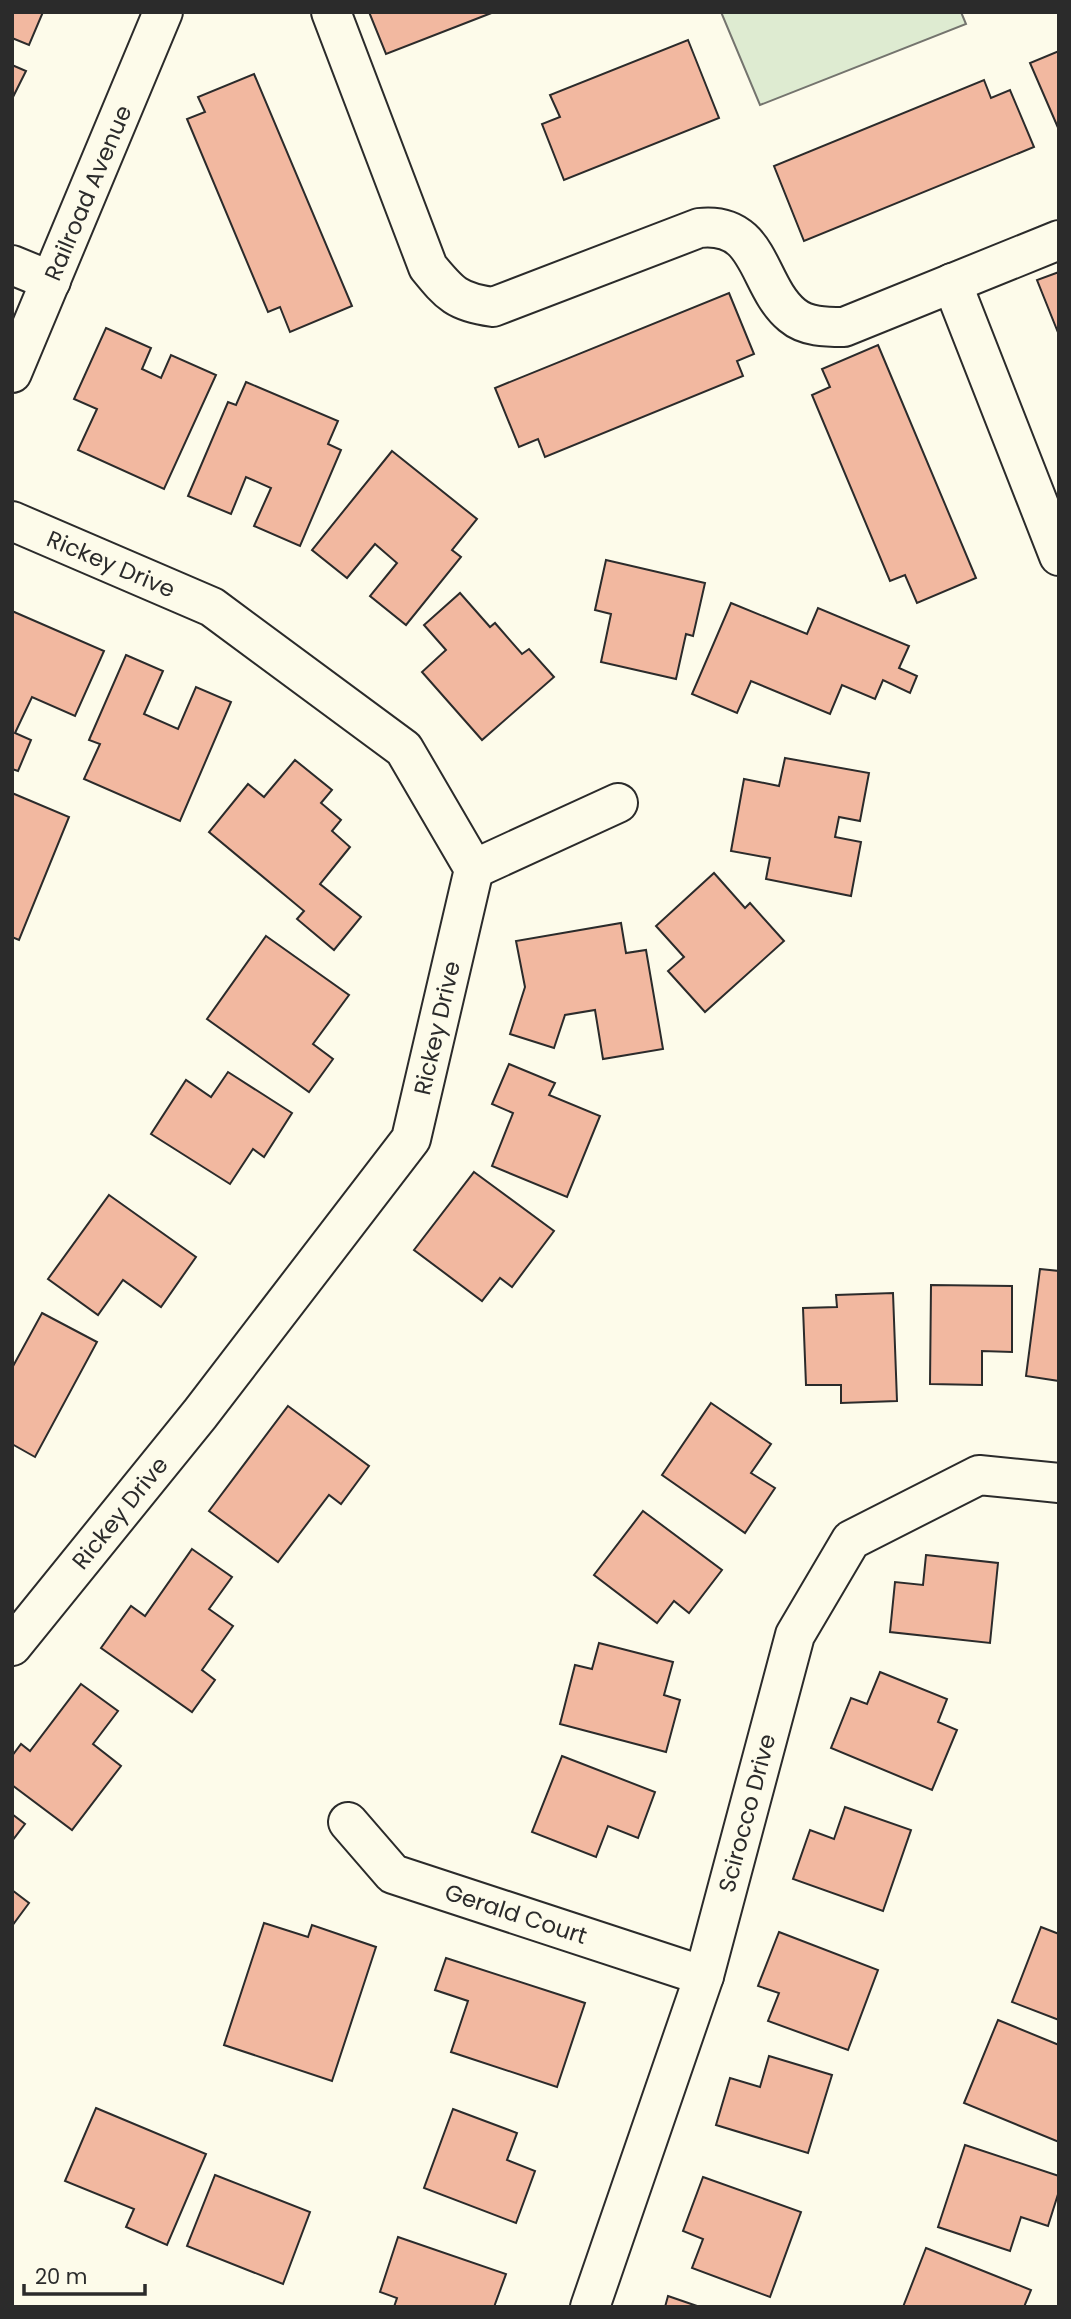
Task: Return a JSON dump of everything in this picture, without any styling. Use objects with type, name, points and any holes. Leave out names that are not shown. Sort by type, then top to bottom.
[{"type":"street","name":"Railroad Avenue","points":[[12,373],[163,12]]},
{"type":"street","points":[[331,12],[428,267],[452,295],[470,304],[494,307],[699,228],[716,226],[737,236],[755,253],[776,295],[792,315],[817,327],[844,327],[1059,240]]},
{"type":"street","points":[[12,265],[51,281]]},
{"type":"street","points":[[952,283],[1059,556]]},
{"type":"street","name":"Rickey Drive","points":[[12,521],[212,607],[404,748],[474,869],[411,1139],[200,1414],[12,1646]]},
{"type":"street","points":[[474,869],[618,803]]},
{"type":"street","name":"Scirocco Drive","points":[[590,2307],[704,1976],[794,1635],[851,1540],[979,1475],[1059,1483]]},
{"type":"street","name":"Gerald Court","points":[[348,1822],[393,1874],[704,1976]]},
{"type":"green space","points":[[721,12],[961,12],[966,24],[760,105]]},
{"type":"building","points":[[12,12],[43,12],[29,45],[12,38]]},
{"type":"building","points":[[369,12],[494,12],[386,54]]},
{"type":"building","points":[[688,40],[719,118],[564,180],[542,124],[560,117],[550,95]]},
{"type":"building","points":[[1059,51],[1059,130],[1030,63]]},
{"type":"building","points":[[12,65],[26,71],[12,99]]},
{"type":"building","points":[[254,74],[352,306],[290,332],[280,307],[268,312],[187,119],[205,112],[198,97]]},
{"type":"building","points":[[984,80],[991,98],[1010,90],[1034,147],[804,241],[774,166]]},
{"type":"building","points":[[1059,272],[1059,335],[1037,280]]},
{"type":"building","points":[[729,293],[754,354],[737,361],[743,376],[545,457],[538,439],[519,447],[495,388]]},
{"type":"building","points":[[106,328],[151,348],[142,369],[161,378],[171,355],[216,375],[164,489],[78,450],[97,409],[74,399]]},
{"type":"building","points":[[878,345],[976,578],[917,603],[905,575],[890,581],[812,395],[830,387],[822,369]]},
{"type":"building","points":[[246,382],[338,421],[328,444],[341,450],[300,546],[254,526],[271,488],[246,477],[231,514],[188,496],[228,402],[236,405]]},
{"type":"building","points":[[392,451],[477,519],[452,550],[461,557],[406,625],[370,596],[397,563],[375,544],[347,578],[312,550]]},
{"type":"building","points":[[606,560],[705,583],[693,636],[686,634],[676,679],[601,662],[611,614],[595,610]]},
{"type":"building","points":[[460,593],[490,627],[495,623],[522,654],[529,649],[554,677],[482,740],[422,672],[446,650],[424,625]]},
{"type":"building","points":[[731,603],[807,634],[818,608],[909,646],[899,668],[917,676],[910,693],[883,680],[875,699],[842,685],[830,714],[751,681],[737,713],[692,694]]},
{"type":"building","points":[[12,611],[104,651],[75,716],[32,697],[15,733],[31,740],[18,771],[12,769]]},
{"type":"building","points":[[126,655],[163,671],[144,714],[178,729],[196,687],[231,702],[180,821],[84,779],[100,744],[89,740]]},
{"type":"building","points":[[785,758],[869,773],[860,821],[839,817],[835,837],[861,842],[851,896],[766,879],[770,858],[731,851],[744,779],[779,786]]},
{"type":"building","points":[[295,760],[332,790],[321,803],[341,820],[332,831],[350,847],[320,884],[361,917],[334,950],[297,919],[304,911],[209,832],[248,784],[264,797]]},
{"type":"building","points":[[12,793],[69,817],[19,940],[12,937]]},
{"type":"building","points":[[714,873],[745,908],[750,903],[784,941],[705,1012],[668,971],[684,957],[656,926]]},
{"type":"building","points":[[621,923],[626,953],[646,950],[663,1049],[603,1059],[595,1010],[565,1015],[554,1048],[510,1034],[525,987],[516,941]]},
{"type":"building","points":[[266,936],[349,995],[313,1044],[333,1059],[309,1092],[207,1019]]},
{"type":"building","points":[[509,1064],[555,1083],[549,1095],[600,1116],[567,1197],[492,1166],[513,1113],[492,1104]]},
{"type":"building","points":[[228,1072],[292,1113],[264,1157],[253,1149],[230,1184],[151,1134],[186,1080],[211,1097]]},
{"type":"building","points":[[474,1172],[554,1231],[512,1287],[500,1278],[482,1301],[414,1250]]},
{"type":"building","points":[[109,1195],[196,1257],[161,1307],[123,1280],[98,1315],[48,1279]]},
{"type":"building","points":[[1040,1269],[1059,1271],[1059,1381],[1026,1376]]},
{"type":"building","points":[[931,1285],[1012,1286],[1012,1352],[982,1351],[982,1385],[930,1384]]},
{"type":"building","points":[[893,1293],[897,1401],[841,1403],[841,1385],[806,1385],[803,1308],[837,1307],[836,1295]]},
{"type":"building","points":[[42,1313],[97,1342],[35,1457],[12,1444],[12,1368]]},
{"type":"building","points":[[711,1403],[771,1444],[751,1473],[775,1488],[745,1533],[662,1475]]},
{"type":"building","points":[[288,1406],[369,1466],[341,1504],[329,1495],[278,1562],[209,1511]]},
{"type":"building","points":[[643,1511],[722,1570],[689,1613],[674,1601],[657,1623],[594,1575]]},
{"type":"building","points":[[192,1549],[232,1577],[209,1609],[233,1626],[202,1670],[215,1680],[192,1712],[101,1648],[131,1606],[145,1616]]},
{"type":"building","points":[[926,1555],[998,1563],[990,1643],[890,1632],[895,1582],[923,1585]]},
{"type":"building","points":[[599,1643],[673,1662],[664,1695],[680,1700],[666,1752],[560,1724],[575,1665],[592,1669]]},
{"type":"building","points":[[880,1672],[947,1699],[938,1722],[957,1730],[932,1790],[831,1748],[851,1698],[867,1704]]},
{"type":"building","points":[[81,1684],[118,1711],[93,1744],[121,1766],[72,1830],[12,1785],[12,1756],[21,1744],[30,1751]]},
{"type":"building","points":[[562,1756],[655,1792],[638,1838],[608,1826],[596,1857],[532,1832]]},
{"type":"building","points":[[845,1807],[911,1830],[883,1911],[793,1879],[810,1830],[834,1839]]},
{"type":"building","points":[[12,1814],[25,1824],[12,1841]]},
{"type":"building","points":[[12,1890],[29,1903],[12,1926]]},
{"type":"building","points":[[264,1923],[308,1937],[312,1925],[376,1947],[332,2081],[224,2045]]},
{"type":"building","points":[[1041,1927],[1059,1934],[1059,2020],[1012,2002]]},
{"type":"building","points":[[779,1932],[878,1970],[848,2050],[768,2021],[779,1993],[758,1986]]},
{"type":"building","points":[[446,1958],[585,2003],[557,2087],[451,2052],[468,2001],[435,1990]]},
{"type":"building","points":[[998,2020],[1059,2045],[1059,2142],[964,2103]]},
{"type":"building","points":[[769,2056],[832,2075],[808,2153],[716,2125],[730,2078],[760,2087]]},
{"type":"building","points":[[96,2108],[206,2154],[167,2245],[126,2227],[134,2209],[65,2181]]},
{"type":"building","points":[[453,2109],[517,2133],[507,2160],[535,2171],[516,2223],[424,2188]]},
{"type":"building","points":[[965,2145],[1059,2176],[1059,2191],[1048,2226],[1021,2217],[1010,2251],[938,2227]]},
{"type":"building","points":[[215,2175],[310,2212],[283,2284],[187,2246]]},
{"type":"building","points":[[703,2177],[801,2212],[770,2297],[692,2268],[703,2239],[683,2231]]},
{"type":"building","points":[[398,2237],[506,2274],[494,2307],[394,2307],[397,2298],[380,2292]]},
{"type":"building","points":[[926,2248],[1031,2290],[1024,2307],[903,2307]]},
{"type":"building","points":[[668,2296],[700,2307],[665,2307]]}]
